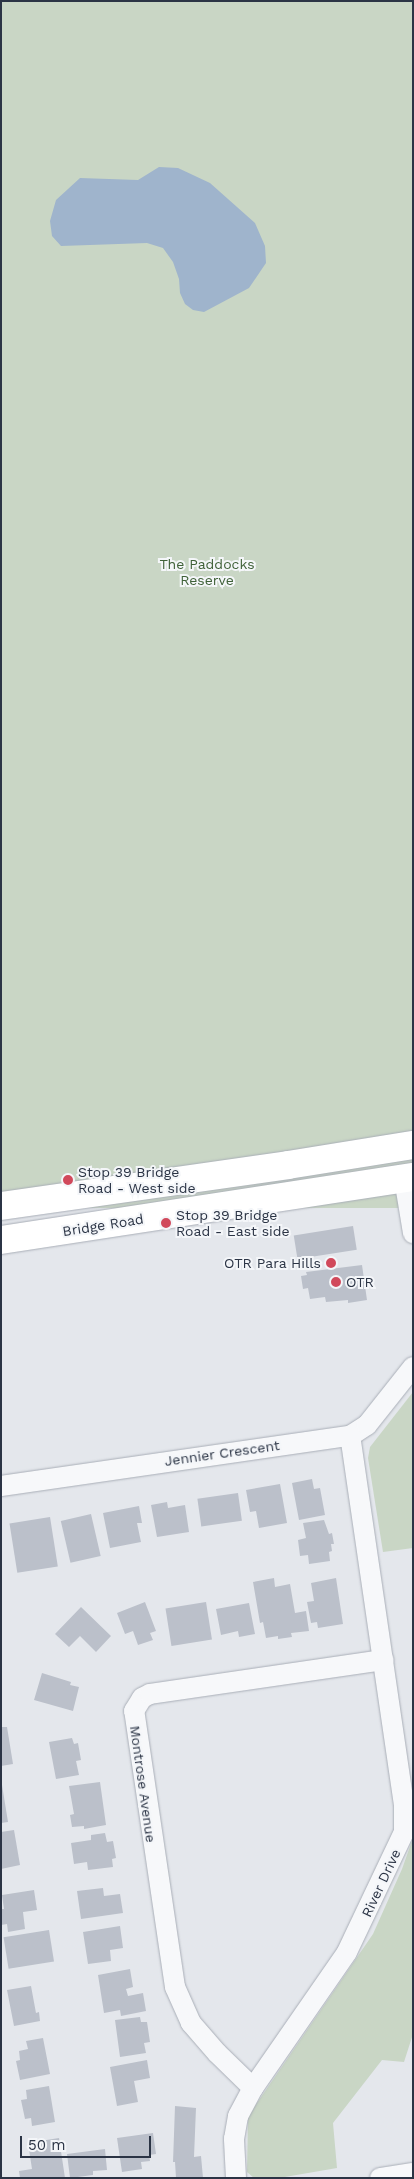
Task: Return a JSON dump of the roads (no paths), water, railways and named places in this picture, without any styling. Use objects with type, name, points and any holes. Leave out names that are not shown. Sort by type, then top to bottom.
[{"type":"main road","points":[[1,1206],[406,1146],[408,1178]]},
{"type":"main road","name":"Bridge Road","points":[[1,1240],[408,1178]]},
{"type":"street","points":[[408,1178],[413,1234]]},
{"type":"street","name":"Jennier Crescent","points":[[1,1486],[350,1436],[367,1425],[413,1367]]},
{"type":"street","name":"River Drive","points":[[236,2178],[234,2127],[238,2116],[254,2088],[347,1952],[404,1832],[404,1805],[350,1436]]},
{"type":"street","name":"Montrose Avenue","points":[[254,2088],[217,2053],[191,2023],[175,1987],[134,1711],[142,1698],[150,1694],[384,1660]]},
{"type":"water","points":[[159,167],[178,168],[210,183],[255,223],[265,246],[266,263],[249,288],[204,312],[193,310],[185,304],[180,293],[179,279],[173,262],[163,248],[147,243],[61,246],[52,236],[50,221],[56,200],[80,178],[138,180]]},
{"type":"place","name":"Stop 39 Bridge Road - West side","points":[[68,1180]]},
{"type":"place","name":"Stop 39 Bridge Road - East side","points":[[166,1223]]},
{"type":"place","name":"OTR Para Hills","points":[[331,1263]]},
{"type":"place","name":"OTR","points":[[336,1282]]},
{"type":"park label","name":"The Paddocks Reserve","points":[[207,572]]}]
